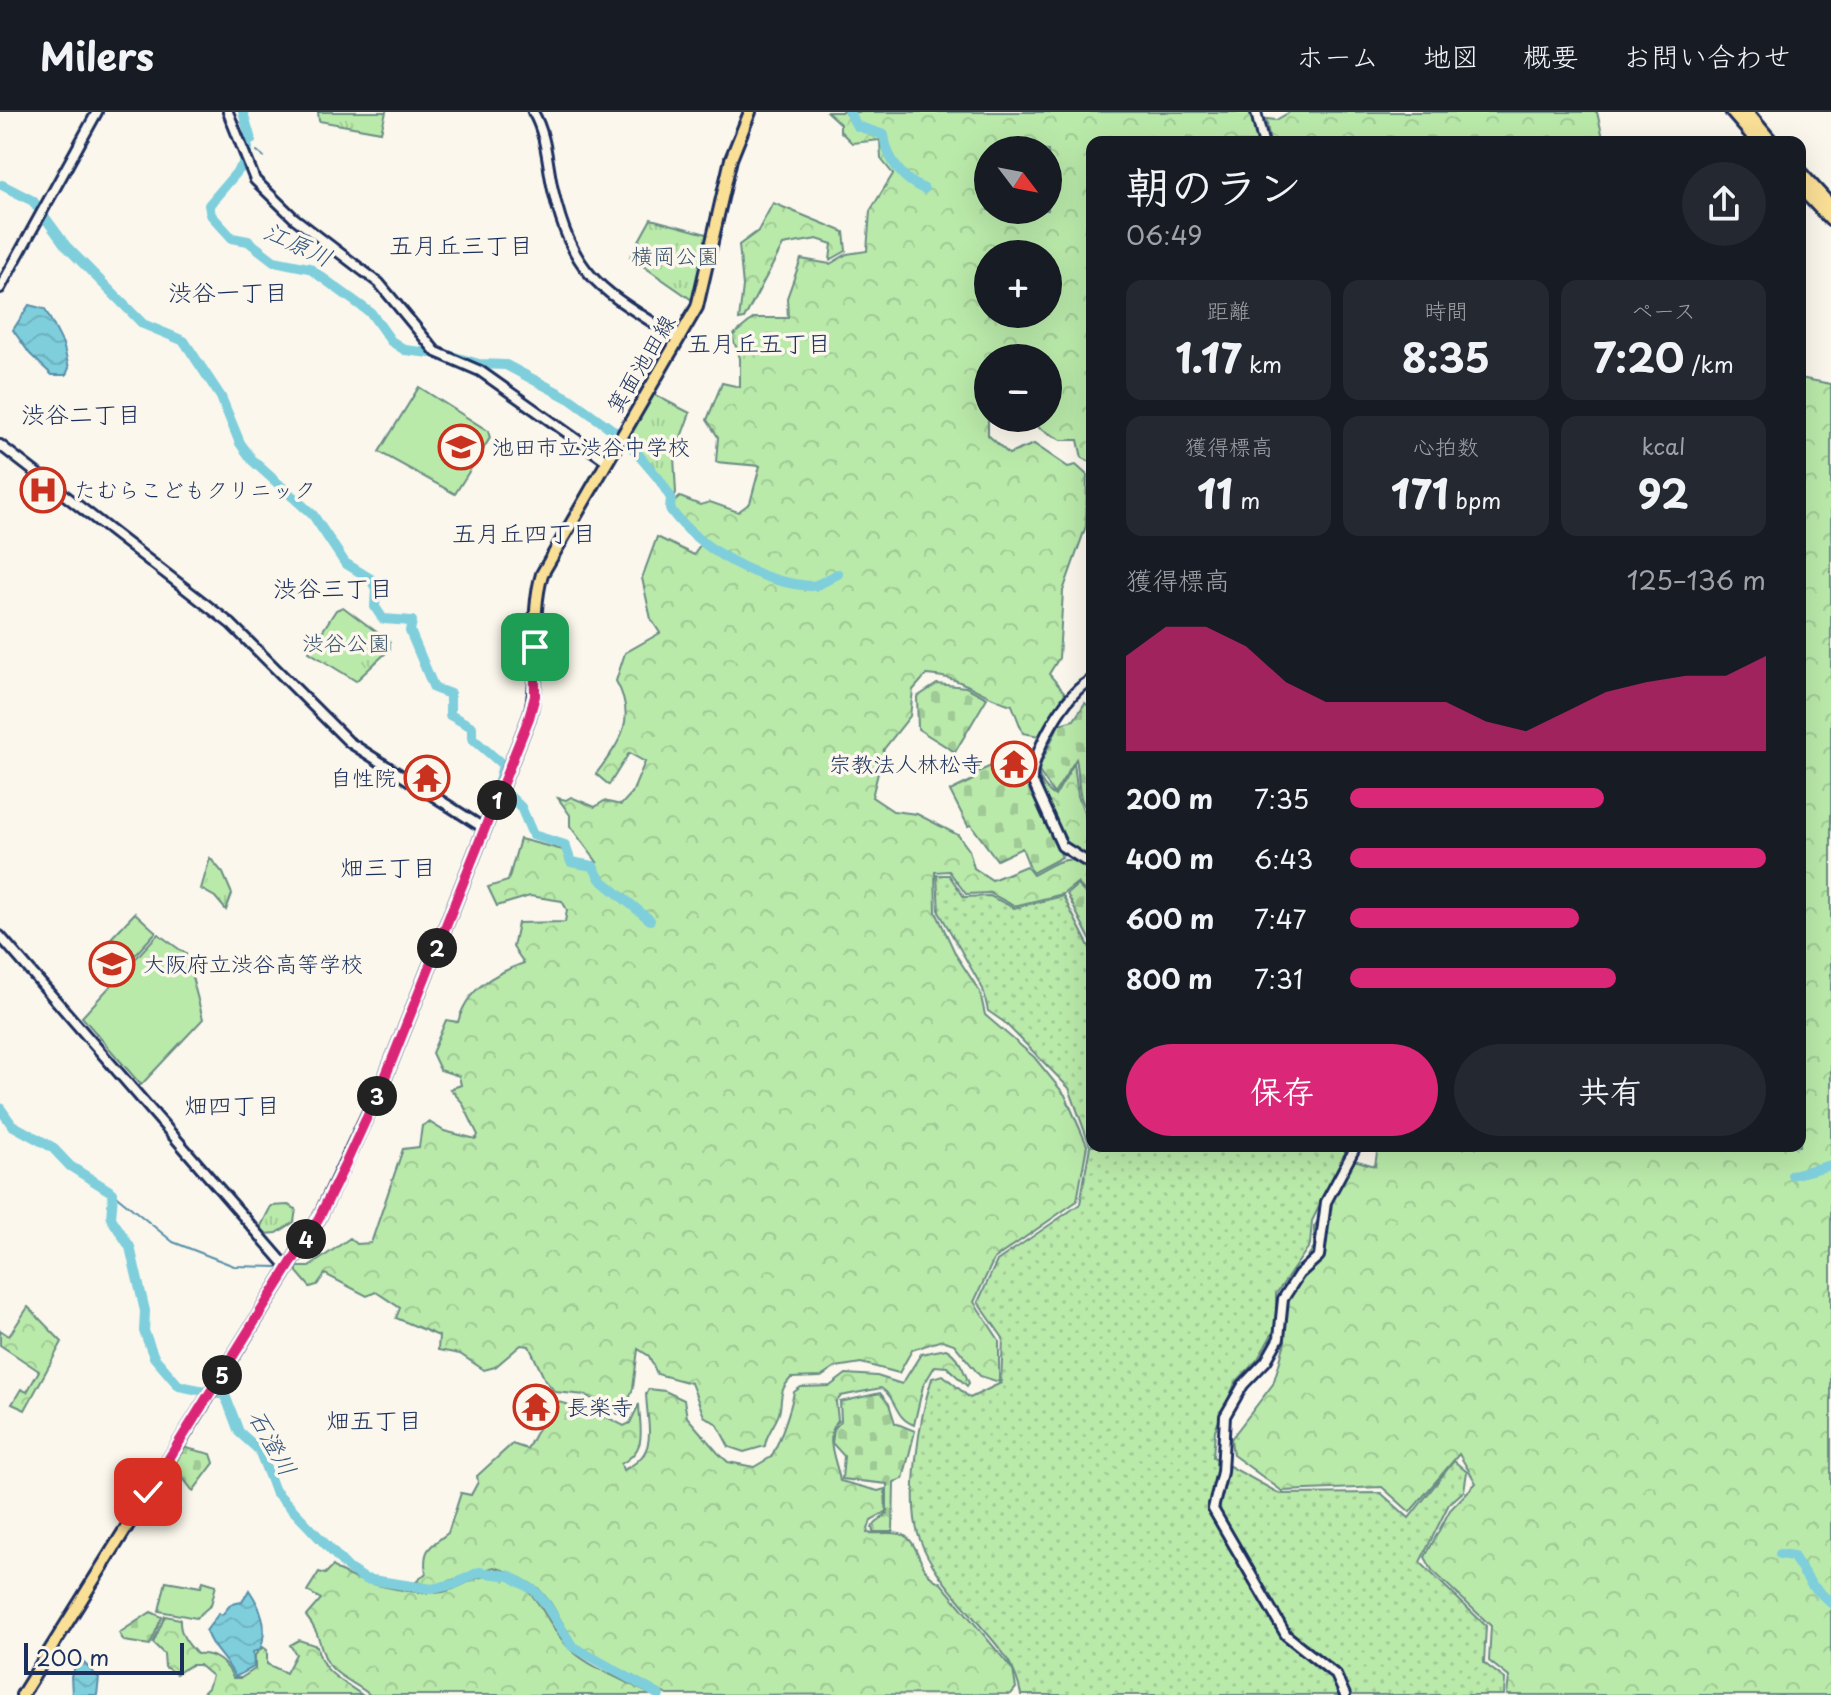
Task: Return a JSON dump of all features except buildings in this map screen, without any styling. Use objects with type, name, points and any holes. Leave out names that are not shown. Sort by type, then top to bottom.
[{"type":"highway","points":[[1732,112],[1753,136]]},
{"type":"highway","points":[[1743,112],[1760,136]]},
{"type":"highway","points":[[1743,112],[1765,136]]},
{"type":"highway","points":[[1752,112],[1773,136]]},
{"type":"highway","points":[[1815,193],[1831,210]]},
{"type":"highway","points":[[1815,193],[1831,220]]},
{"type":"main road","name":"箕面池田線","points":[[22,1695],[318,1220],[367,1119],[533,705],[535,613],[542,574],[679,339],[703,291],[731,159],[750,112]]},
{"type":"street","points":[[0,288],[97,112]]},
{"type":"street","points":[[228,112],[251,176],[269,196],[387,291],[436,352],[480,371],[607,461]]},
{"type":"street","points":[[533,112],[544,138],[563,231],[573,253],[608,293],[679,339]]},
{"type":"street","points":[[1256,112],[1262,136]]},
{"type":"street","points":[[0,445],[231,624],[349,742],[485,829]]},
{"type":"street","points":[[1086,685],[1068,700],[1040,747],[1032,770],[1032,780],[1062,846],[1086,861]]},
{"type":"street","points":[[0,936],[288,1268]]},
{"type":"street","points":[[1345,1695],[1336,1675],[1286,1635],[1213,1509],[1222,1472],[1225,1416],[1279,1338],[1283,1299],[1299,1274],[1319,1256],[1326,1202],[1353,1152]]},
{"type":"green space","points":[[318,112],[386,112],[381,132],[319,121]]},
{"type":"green space","points":[[827,112],[1250,112],[1257,136],[1086,136],[1086,460],[1082,458],[1078,440],[1061,440],[1046,432],[1062,432],[1062,344],[974,344],[974,432],[988,432],[1009,454],[1034,444],[1068,467],[1076,465],[1086,474],[1086,526],[1063,591],[1059,658],[1049,674],[1065,693],[1039,736],[1023,733],[1012,705],[951,679],[926,675],[913,690],[910,716],[884,749],[872,797],[893,811],[917,814],[958,835],[969,850],[974,868],[992,880],[1026,866],[1033,875],[1062,860],[1086,866],[1086,892],[1077,883],[1063,894],[1014,906],[990,893],[966,894],[949,871],[935,872],[936,912],[956,955],[980,992],[985,1015],[1034,1057],[1065,1095],[1086,1143],[1077,1201],[994,1259],[974,1302],[999,1340],[999,1382],[980,1376],[954,1344],[942,1340],[912,1350],[899,1373],[861,1363],[836,1367],[821,1377],[791,1378],[783,1389],[779,1413],[765,1446],[744,1452],[729,1447],[717,1424],[704,1416],[691,1383],[657,1374],[649,1356],[638,1349],[633,1388],[624,1414],[618,1414],[585,1395],[555,1392],[545,1380],[529,1346],[521,1345],[495,1367],[484,1370],[460,1354],[438,1350],[439,1336],[396,1318],[400,1308],[376,1292],[367,1296],[325,1274],[317,1285],[310,1287],[297,1272],[297,1267],[309,1267],[350,1238],[357,1244],[371,1243],[403,1149],[419,1147],[422,1126],[429,1122],[444,1131],[476,1139],[478,1135],[462,1102],[450,1089],[461,1085],[459,1076],[440,1070],[432,1053],[446,1020],[458,1022],[468,1000],[483,984],[524,963],[513,947],[518,923],[565,922],[567,910],[562,901],[530,896],[497,906],[488,887],[508,881],[520,839],[563,850],[577,863],[597,862],[570,826],[570,815],[558,798],[566,800],[571,797],[595,807],[604,801],[621,805],[632,793],[645,762],[629,753],[609,785],[596,774],[623,730],[625,708],[616,681],[625,653],[660,633],[651,619],[642,578],[657,537],[694,555],[701,543],[668,507],[680,497],[700,505],[710,502],[738,512],[750,503],[760,466],[716,462],[718,437],[707,420],[722,383],[740,387],[740,358],[732,336],[754,318],[788,318],[787,298],[801,259],[830,264],[847,254],[867,251],[870,211],[893,174],[881,159],[880,140],[852,143],[840,131],[840,124]]},
{"type":"green space","points":[[1290,112],[1597,112],[1603,136],[1269,136],[1266,119],[1276,120]]},
{"type":"green space","points":[[773,203],[844,232],[846,251],[830,260],[832,244],[817,239],[783,245],[744,319],[739,320],[743,286],[739,245],[758,231]]},
{"type":"green space","name":"横岡公園","points":[[651,219],[710,235],[695,302],[630,257]]},
{"type":"green space","points":[[1806,379],[1831,384],[1831,1695],[1507,1695],[1509,1677],[1489,1661],[1491,1626],[1432,1570],[1425,1557],[1450,1510],[1476,1483],[1459,1454],[1410,1512],[1382,1487],[1282,1491],[1233,1455],[1231,1439],[1273,1384],[1285,1341],[1278,1303],[1314,1247],[1314,1227],[1354,1160],[1375,1166],[1377,1152],[1806,1152]]},
{"type":"green space","points":[[419,387],[488,431],[490,438],[455,494],[379,452]]},
{"type":"green space","points":[[653,394],[690,413],[674,456],[676,493],[670,504],[660,480],[626,439]]},
{"type":"green space","name":"渋谷公園","points":[[343,607],[390,642],[390,649],[356,681],[309,652],[336,610]]},
{"type":"green space","points":[[937,684],[966,687],[987,698],[955,752],[918,729],[917,697]]},
{"type":"green space","points":[[1085,703],[1086,808],[1080,796],[1076,759],[1054,794],[1038,770],[1059,724],[1074,720]]},
{"type":"green space","points":[[1000,762],[1004,769],[1021,770],[1062,857],[1032,873],[1022,848],[997,860],[971,825],[968,826],[950,791],[973,780],[971,775]]},
{"type":"green space","points":[[1039,762],[1041,781],[1055,796],[1074,763],[1078,796],[1086,818],[1086,857],[1060,838],[1045,803],[1037,769]]},
{"type":"green space","points":[[210,858],[223,873],[232,894],[226,910],[215,897],[201,889]]},
{"type":"green space","points":[[937,875],[949,875],[964,897],[990,896],[1014,908],[1063,896],[1086,940],[1086,1135],[1069,1088],[1004,1022],[988,1011],[983,989],[939,912]]},
{"type":"green space","points":[[1077,885],[1086,894],[1086,931],[1067,894]]},
{"type":"green space","points":[[135,913],[156,932],[125,966],[109,951],[102,958],[97,953]]},
{"type":"green space","points":[[158,934],[186,954],[203,1019],[141,1085],[82,1017]]},
{"type":"green space","points":[[1089,1152],[1345,1152],[1312,1221],[1310,1245],[1276,1294],[1276,1327],[1258,1359],[1235,1383],[1215,1430],[1213,1457],[1280,1494],[1381,1493],[1409,1518],[1454,1461],[1467,1472],[1464,1491],[1449,1504],[1420,1562],[1486,1626],[1484,1663],[1505,1679],[1504,1695],[1021,1695],[1004,1654],[943,1580],[919,1537],[914,1501],[916,1458],[932,1378],[943,1375],[970,1398],[1001,1383],[1003,1338],[978,1302],[997,1261],[1080,1204]]},
{"type":"green space","points":[[288,1205],[296,1209],[294,1222],[277,1233],[265,1234],[260,1228],[271,1206]]},
{"type":"green space","points":[[28,1307],[62,1342],[25,1410],[12,1404],[21,1389],[27,1392],[39,1371],[0,1345],[0,1330],[9,1336]]},
{"type":"green space","points":[[946,1349],[960,1364],[969,1383],[967,1386],[947,1367],[935,1366],[923,1386],[914,1425],[903,1418],[881,1388],[841,1396],[836,1402],[838,1420],[832,1434],[832,1450],[840,1481],[878,1491],[885,1489],[886,1512],[871,1520],[867,1533],[892,1533],[907,1537],[927,1572],[940,1582],[1013,1670],[1016,1688],[1011,1694],[667,1695],[575,1644],[538,1588],[512,1573],[494,1567],[433,1586],[416,1582],[426,1573],[425,1558],[429,1548],[448,1533],[461,1493],[471,1495],[478,1482],[477,1476],[512,1444],[527,1449],[546,1414],[549,1400],[567,1404],[569,1410],[583,1405],[624,1426],[630,1423],[639,1404],[639,1446],[621,1464],[623,1470],[635,1463],[647,1448],[646,1393],[649,1389],[665,1391],[684,1400],[687,1417],[728,1462],[754,1467],[771,1457],[794,1392],[801,1387],[830,1386],[846,1374],[877,1376],[902,1384],[921,1354]]},
{"type":"green space","points":[[880,1393],[889,1404],[895,1423],[915,1431],[903,1479],[894,1482],[893,1532],[873,1532],[872,1527],[887,1513],[887,1484],[842,1479],[844,1456],[832,1443],[834,1429],[841,1421],[840,1402]]},
{"type":"green space","points":[[182,1447],[211,1454],[214,1463],[193,1491],[172,1464]]},
{"type":"green space","points":[[333,1566],[369,1583],[418,1592],[443,1592],[488,1576],[511,1580],[532,1595],[571,1650],[651,1695],[370,1695],[332,1668],[306,1616],[321,1599],[307,1591],[319,1572],[325,1574]]},
{"type":"green space","points":[[166,1581],[201,1587],[203,1581],[216,1585],[211,1605],[196,1618],[159,1611]]},
{"type":"green space","points":[[151,1612],[162,1617],[150,1645],[124,1641],[119,1633]]},
{"type":"green space","points":[[165,1616],[180,1619],[182,1634],[193,1650],[220,1660],[233,1678],[241,1678],[255,1669],[255,1655],[263,1647],[267,1650],[267,1664],[286,1673],[296,1654],[290,1645],[299,1640],[317,1646],[328,1669],[362,1695],[201,1695],[208,1688],[212,1676],[199,1665],[191,1665],[176,1674],[165,1667],[164,1654],[153,1643]]},
{"type":"water","points":[[29,305],[45,309],[63,344],[69,368],[66,375],[52,375],[30,354],[13,330]]},
{"type":"water","points":[[249,1590],[262,1618],[263,1641],[260,1650],[253,1652],[254,1667],[235,1677],[206,1631],[219,1613],[222,1615],[231,1604],[242,1602]]},
{"type":"water","points":[[79,1658],[99,1678],[97,1695],[72,1695],[71,1676]]},
{"type":"waterway","name":"江原川","points":[[243,112],[251,140]]},
{"type":"waterway","points":[[849,112],[857,126],[884,135],[888,152],[897,168],[924,189]]},
{"type":"waterway","name":"江原川","points":[[248,148],[242,166],[209,205],[211,215],[232,238],[248,241],[274,261],[309,268],[371,313],[391,341],[405,350],[430,353]]},
{"type":"waterway","points":[[257,151],[264,157]]},
{"type":"waterway","points":[[2,185],[33,201],[66,246],[143,324],[184,341],[221,397],[240,443],[253,461],[313,515],[345,563],[371,579],[376,589],[375,607],[383,619],[412,621],[410,631],[434,688],[450,694],[450,715],[472,727],[472,738],[503,765],[498,785],[521,807],[533,835],[565,845],[571,862],[593,866],[600,879],[650,920]]},
{"type":"waterway","name":"江原川","points":[[444,354],[479,364],[506,365],[570,399],[617,433]]},
{"type":"waterway","name":"江原川","points":[[625,439],[659,479],[671,498],[670,509],[682,524],[714,550],[751,570],[790,583],[812,586],[838,574]]},
{"type":"waterway","name":"石澄川","points":[[0,1108],[12,1125],[52,1147],[70,1166],[113,1193],[111,1218],[130,1247],[145,1311],[144,1331],[154,1357],[179,1386],[225,1395],[239,1432],[259,1450],[275,1491],[348,1568],[365,1579],[432,1589],[455,1584],[479,1572],[510,1576],[535,1591],[572,1646],[659,1695]]},
{"type":"waterway","points":[[1792,1175],[1831,1165]]},
{"type":"waterway","points":[[113,1193],[173,1242],[234,1266],[279,1267]]},
{"type":"waterway","points":[[1780,1554],[1793,1556],[1811,1584],[1831,1603]]},
{"type":"place","name":"池田市立渋谷中学校","points":[[461,447]]},
{"type":"place","name":"たむらこどもクリニック","points":[[43,490]]},
{"type":"place","name":"宗教法人林松寺","points":[[1014,764]]},
{"type":"place","name":"自性院","points":[[427,778]]},
{"type":"place","name":"大阪府立渋谷高等学校","points":[[112,964]]},
{"type":"place","name":"長楽寺","points":[[536,1407]]},
{"type":"district","name":"五月丘三丁目","points":[[461,246]]},
{"type":"district","name":"渋谷一丁目","points":[[228,293]]},
{"type":"district","name":"五月丘五丁目","points":[[759,344]]},
{"type":"district","name":"渋谷二丁目","points":[[81,415]]},
{"type":"district","name":"五月丘四丁目","points":[[524,534]]},
{"type":"district","name":"渋谷三丁目","points":[[333,589]]},
{"type":"district","name":"畑三丁目","points":[[388,868]]},
{"type":"district","name":"畑四丁目","points":[[232,1106]]},
{"type":"district","name":"畑五丁目","points":[[374,1421]]},
{"type":"route","points":[[148,1492],[318,1220],[367,1119],[529,718],[535,696],[535,647]]}]
